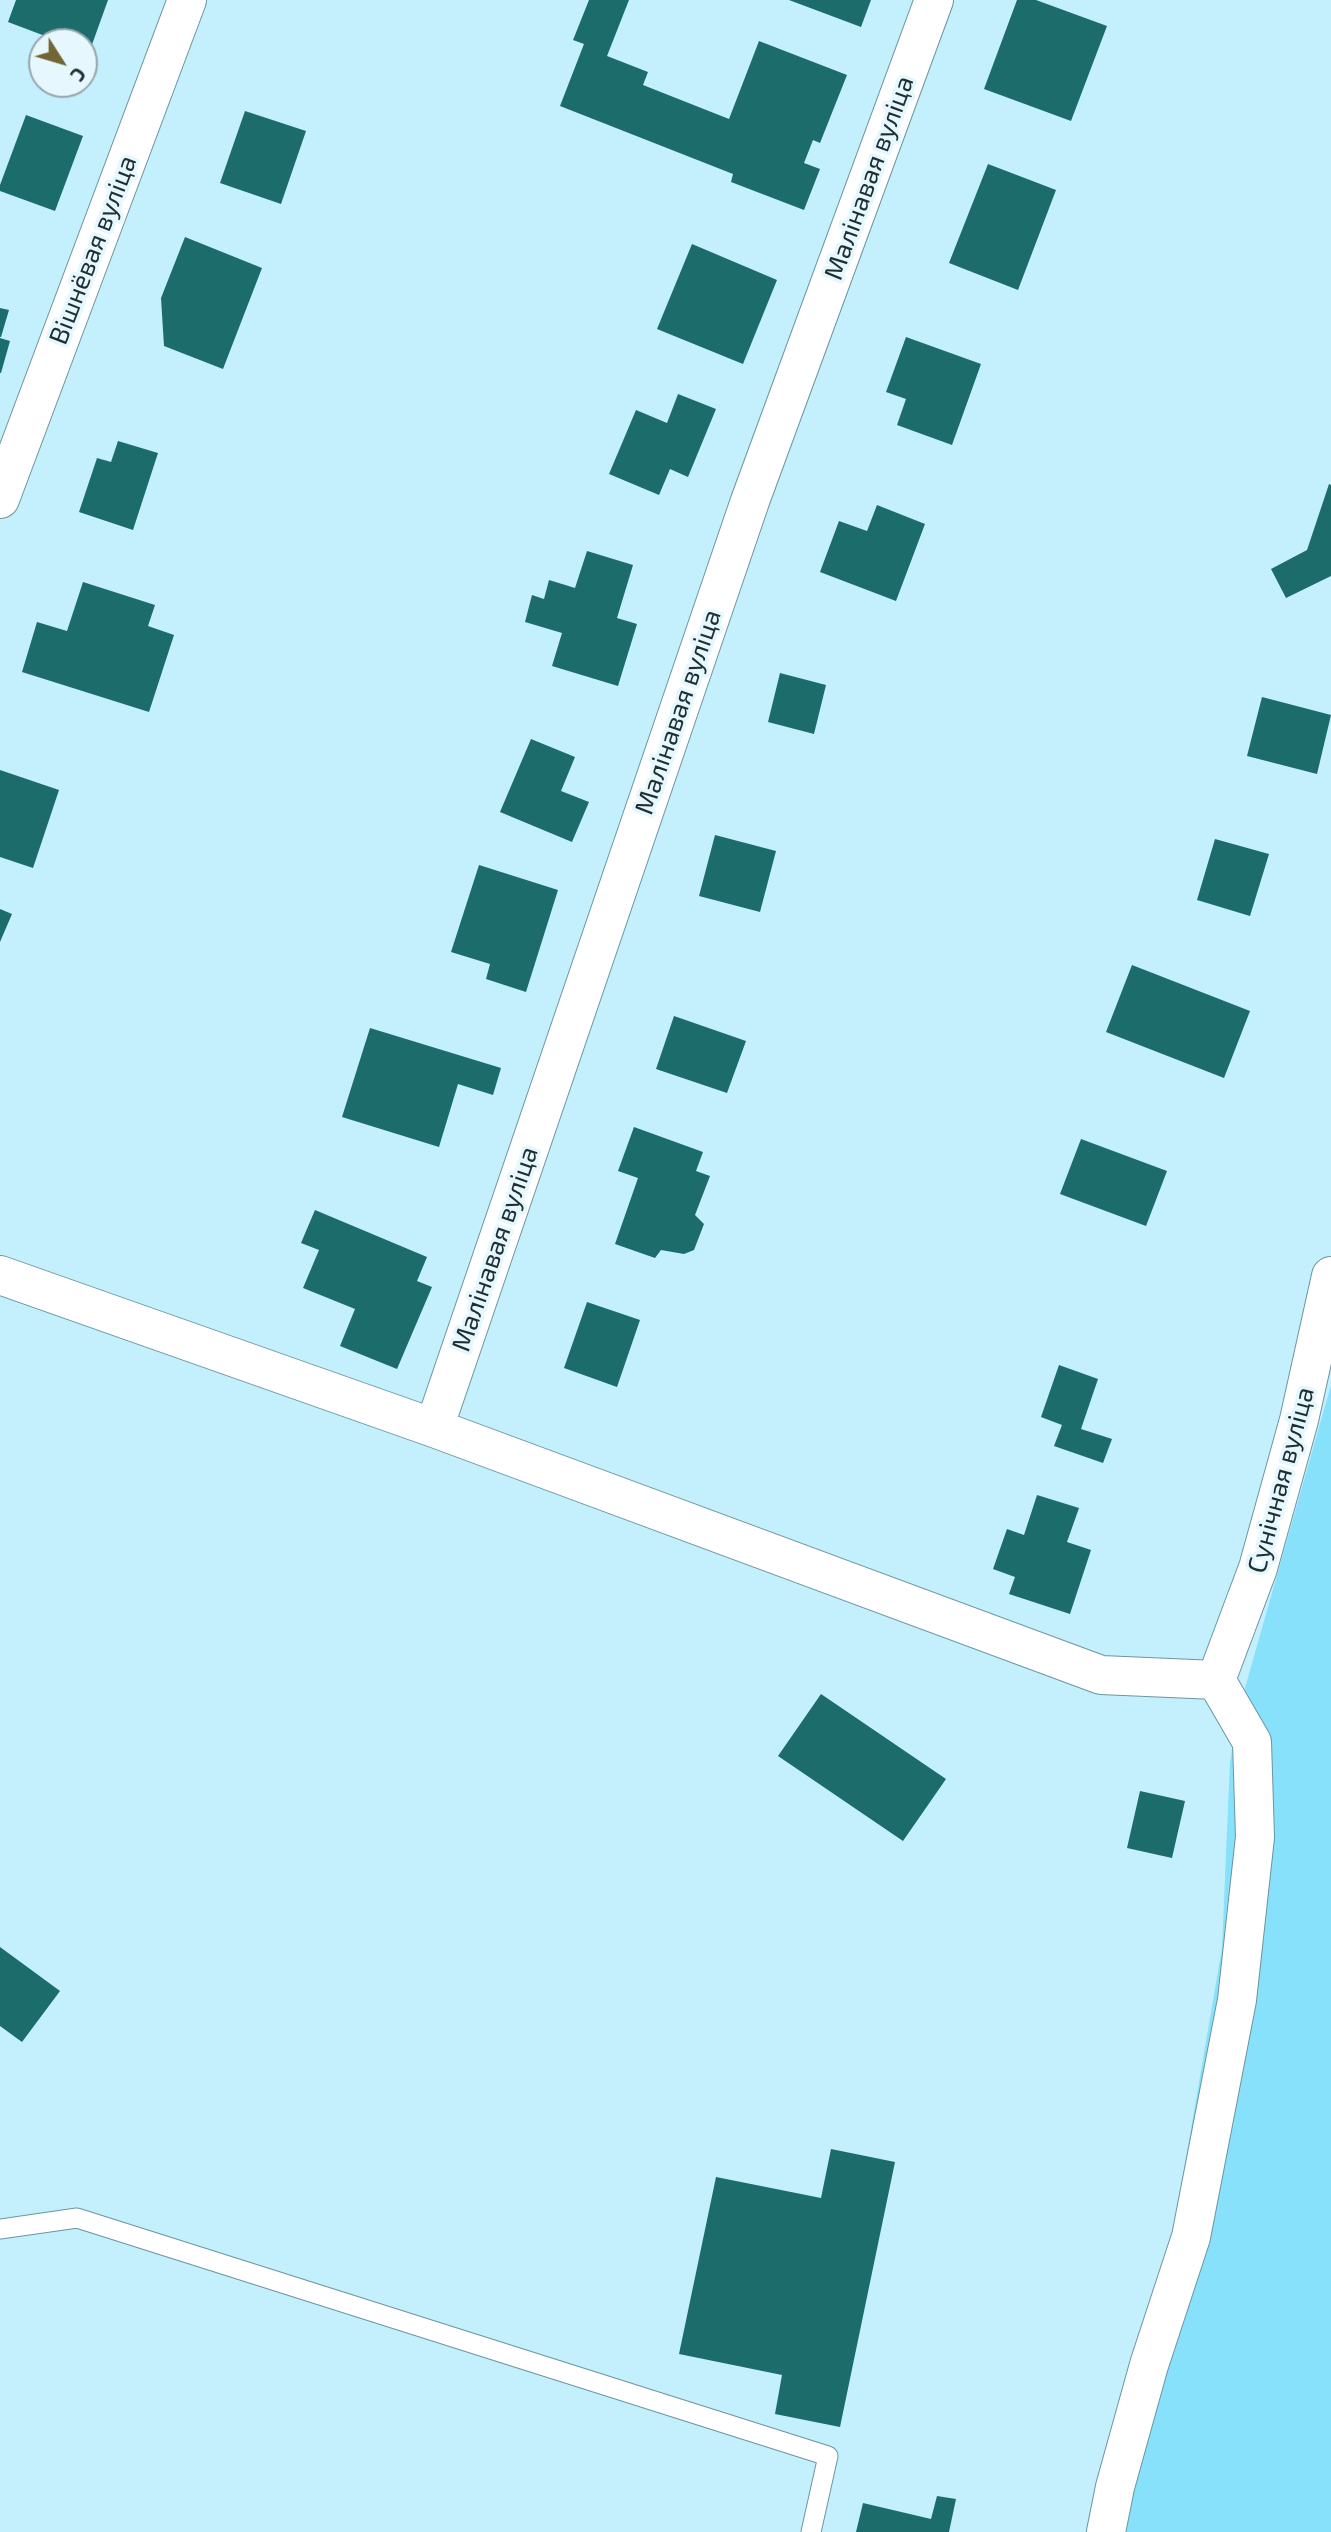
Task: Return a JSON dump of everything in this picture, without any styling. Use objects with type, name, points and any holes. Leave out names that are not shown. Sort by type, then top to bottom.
[{"type":"street","name":"Вішнёвая вуліца","points":[[0,499],[187,0]]},
{"type":"street","name":"Малінавая вуліца","points":[[434,1428],[750,502],[934,0]]},
{"type":"street","points":[[0,1275],[434,1428],[1101,1675],[1216,1680],[1252,1742],[1255,1838],[1237,2000],[1191,2237],[1149,2365],[1115,2487],[1106,2532]]},
{"type":"street","name":"Сунічная вуліца","points":[[1216,1680],[1258,1568],[1299,1420],[1331,1276]]},
{"type":"lane","points":[[0,2229],[77,2218],[828,2456],[811,2532]]},
{"type":"shaded area","points":[[1331,1385],[1331,2532],[1122,2532],[1222,1948],[1230,1762],[1239,1709]]},
{"type":"building","points":[[16,0],[108,0],[98,28],[28,30],[8,22]]},
{"type":"building","points":[[589,0],[629,0],[607,56],[648,72],[643,85],[729,119],[759,41],[847,75],[820,143],[813,140],[804,163],[820,169],[804,210],[731,182],[733,174],[560,106],[584,44],[573,40]]},
{"type":"building","points":[[789,0],[871,0],[861,27]]},
{"type":"building","points":[[1017,0],[1036,0],[1107,26],[1071,121],[984,89]]},
{"type":"building","points":[[245,111],[306,131],[281,204],[220,183]]},
{"type":"building","points":[[26,115],[83,136],[55,211],[0,191]]},
{"type":"building","points":[[988,164],[1056,190],[1018,290],[949,263]]},
{"type":"building","points":[[185,237],[262,268],[223,369],[164,346],[161,298]]},
{"type":"building","points":[[692,244],[777,280],[743,364],[657,329]]},
{"type":"building","points":[[0,308],[9,310],[1,337],[0,337]]},
{"type":"building","points":[[906,337],[981,364],[952,445],[897,425],[906,399],[886,392]]},
{"type":"building","points":[[0,338],[10,341],[1,373],[0,373]]},
{"type":"building","points":[[678,394],[716,409],[688,477],[670,469],[659,495],[609,474],[636,410],[667,423]]},
{"type":"building","points":[[118,441],[158,453],[133,530],[79,512],[97,458],[111,462]]},
{"type":"building","points":[[1329,484],[1331,576],[1286,598],[1271,569],[1307,550]]},
{"type":"building","points":[[877,505],[925,524],[896,601],[820,572],[839,521],[867,531]]},
{"type":"building","points":[[587,551],[633,565],[617,618],[637,624],[618,686],[552,666],[562,633],[525,622],[532,595],[544,599],[549,580],[575,588]]},
{"type":"building","points":[[83,582],[155,605],[148,626],[174,635],[149,712],[22,672],[37,622],[67,631]]},
{"type":"building","points":[[780,673],[826,685],[814,734],[768,722]]},
{"type":"building","points":[[1262,697],[1331,715],[1317,774],[1247,756]]},
{"type":"building","points":[[531,739],[575,757],[561,791],[589,802],[572,842],[500,812]]},
{"type":"building","points":[[0,770],[59,790],[33,868],[0,857]]},
{"type":"building","points":[[715,835],[776,851],[760,912],[699,896]]},
{"type":"building","points":[[1215,839],[1269,854],[1250,916],[1197,900]]},
{"type":"building","points":[[479,865],[558,890],[526,992],[486,979],[490,964],[451,952]]},
{"type":"building","points":[[0,909],[12,914],[0,942]]},
{"type":"building","points":[[1132,965],[1250,1011],[1224,1078],[1106,1032]]},
{"type":"building","points":[[674,1016],[746,1041],[727,1093],[656,1069]]},
{"type":"building","points":[[370,1028],[501,1068],[493,1095],[458,1084],[439,1147],[342,1117]]},
{"type":"building","points":[[634,1127],[703,1152],[696,1171],[710,1176],[695,1215],[704,1224],[694,1250],[684,1254],[661,1250],[655,1258],[615,1244],[638,1178],[618,1171]]},
{"type":"building","points":[[1081,1139],[1167,1171],[1146,1226],[1060,1194]]},
{"type":"building","points":[[315,1210],[427,1257],[417,1281],[432,1287],[397,1369],[340,1346],[355,1309],[303,1288],[319,1250],[301,1243]]},
{"type":"building","points":[[587,1302],[640,1320],[617,1387],[564,1368]]},
{"type":"building","points":[[1059,1365],[1098,1379],[1081,1429],[1112,1439],[1103,1463],[1054,1446],[1062,1425],[1041,1417]]},
{"type":"building","points":[[1037,1495],[1079,1508],[1067,1542],[1091,1550],[1070,1614],[1009,1594],[1015,1577],[993,1569],[1007,1529],[1024,1535]]},
{"type":"building","points":[[821,1694],[946,1779],[903,1841],[778,1756]]},
{"type":"building","points":[[1140,1791],[1185,1801],[1172,1858],[1127,1848]]},
{"type":"building","points":[[0,1947],[60,1991],[22,2042],[0,2026]]},
{"type":"building","points":[[831,2149],[895,2162],[840,2427],[775,2414],[782,2375],[679,2354],[716,2177],[821,2198]]},
{"type":"building","points":[[937,2496],[956,2499],[949,2532],[856,2532],[863,2503],[931,2519]]}]
